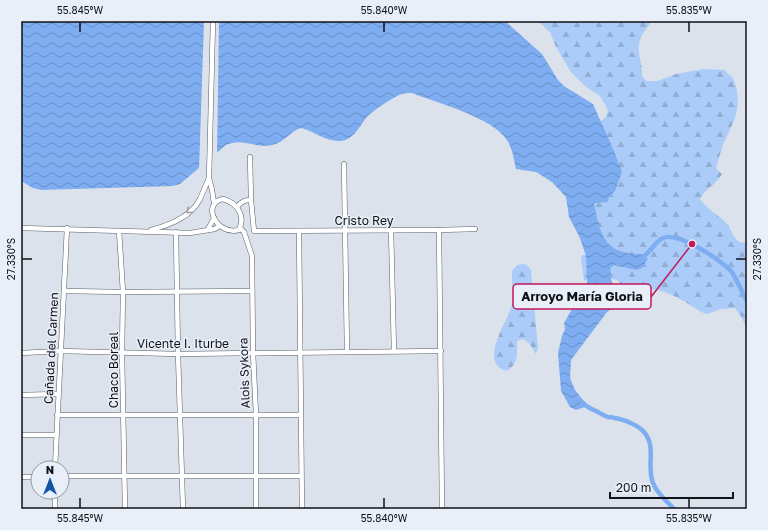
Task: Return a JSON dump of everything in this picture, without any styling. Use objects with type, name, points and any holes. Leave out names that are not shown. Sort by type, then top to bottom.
[{"type":"street","points":[[212,190],[223,199],[232,202],[237,207],[241,217],[239,229],[227,230],[219,226],[214,218],[213,212],[214,204],[209,178],[209,166],[213,21]]},
{"type":"street","points":[[237,207],[241,202],[251,200],[250,157]]},
{"type":"street","points":[[344,164],[347,351]]},
{"type":"street","points":[[143,231],[163,227],[177,221],[189,212],[200,200],[209,178]]},
{"type":"street","points":[[214,204],[217,200],[223,199]]},
{"type":"street","name":"Cristo Rey","points":[[251,200],[254,231],[474,229]]},
{"type":"street","points":[[208,229],[214,218]]},
{"type":"street","points":[[21,228],[67,228],[190,233],[219,226]]},
{"type":"street","name":"Cañada del Carmen","points":[[55,460],[67,228]]},
{"type":"street","name":"Alois Sykora","points":[[239,229],[244,232],[252,251],[253,352],[256,415],[256,509]]},
{"type":"street","points":[[392,230],[394,351]]},
{"type":"street","points":[[439,230],[442,509]]},
{"type":"street","name":"Chaco Boreal","points":[[119,231],[123,292],[122,353],[125,509]]},
{"type":"street","points":[[299,231],[302,509]]},
{"type":"street","points":[[176,232],[183,509]]},
{"type":"street","points":[[64,291],[252,292]]},
{"type":"street","name":"Vicente I. Iturbe","points":[[21,353],[61,351],[178,354],[441,351]]},
{"type":"street","points":[[21,395],[58,394]]},
{"type":"street","points":[[57,415],[300,415]]},
{"type":"street","points":[[21,435],[56,434]]},
{"type":"street","points":[[70,476],[301,476]]},
{"type":"green space","points":[[538,21],[652,21],[642,35],[639,44],[642,76],[646,81],[658,81],[676,74],[704,69],[724,70],[733,78],[737,90],[738,104],[735,118],[723,144],[716,168],[722,174],[700,199],[728,225],[738,241],[742,243],[747,242],[747,329],[735,308],[721,309],[707,314],[673,295],[664,292],[646,288],[623,287],[617,280],[595,275],[584,281],[581,258],[582,255],[590,255],[592,228],[594,122],[601,121],[606,117],[608,110],[600,96],[586,87],[571,72],[555,45],[550,32]]},
{"type":"green space","points":[[517,265],[527,265],[531,270],[538,348],[536,354],[529,343],[523,339],[517,341],[517,354],[514,365],[507,371],[498,367],[495,360],[494,351],[512,305],[512,271]]},
{"type":"water","points":[[21,21],[505,21],[542,54],[558,80],[564,86],[593,104],[622,172],[615,191],[609,197],[608,202],[594,203],[602,234],[612,247],[620,251],[643,254],[648,259],[642,268],[636,270],[615,265],[611,267],[610,272],[618,305],[607,312],[571,360],[570,378],[575,390],[583,400],[585,407],[576,410],[570,407],[561,391],[558,353],[565,329],[564,323],[587,282],[586,256],[580,238],[569,217],[566,197],[552,182],[536,172],[516,169],[509,143],[500,132],[489,124],[449,106],[412,93],[405,93],[382,105],[373,112],[348,139],[334,141],[301,128],[280,142],[272,145],[260,146],[238,142],[232,143],[226,145],[180,184],[173,186],[41,190],[33,188],[21,181]]},
{"type":"pier","points":[[204,21],[219,21],[217,155],[199,170]]},
{"type":"waterway","points":[[640,259],[644,257],[657,242],[663,238],[670,237],[688,242],[718,260],[731,271],[747,301]]},
{"type":"waterway","points":[[582,402],[587,407],[604,416],[613,417],[630,423],[644,432],[650,444],[650,470],[653,483],[660,494],[674,509]]},
{"type":"place","name":"Arroyo María Gloria","points":[[692,244]]}]
